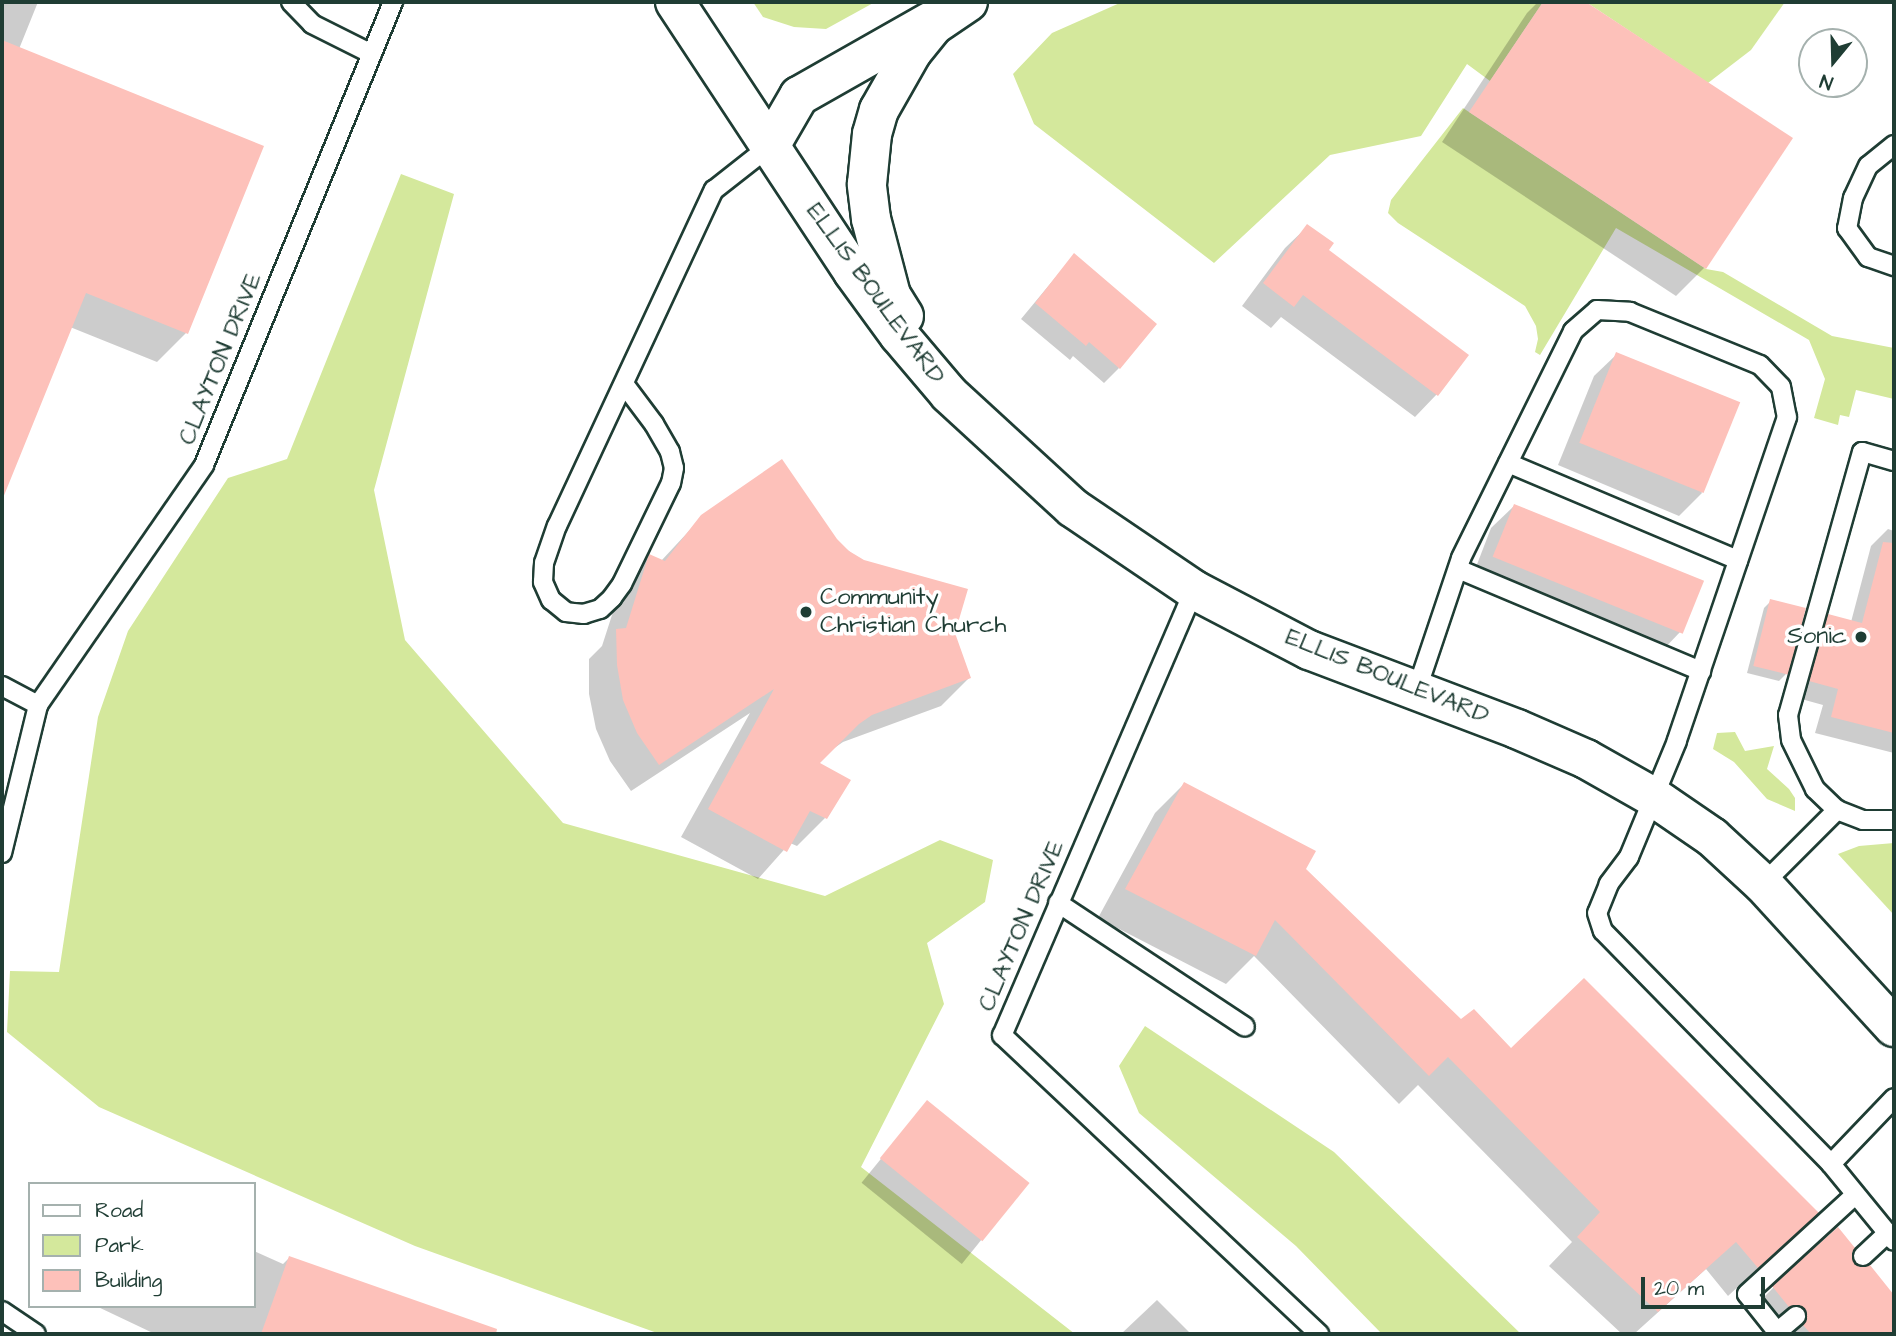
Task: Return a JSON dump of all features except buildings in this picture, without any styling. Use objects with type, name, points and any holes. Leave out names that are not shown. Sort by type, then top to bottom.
[{"type":"main road","name":"ELLIS BOULEVARD","points":[[675,2],[853,272],[949,394],[1073,508],[1194,590],[1309,650],[1517,729],[1586,759],[1655,799],[1712,837],[1763,884],[1894,1027]]},
{"type":"main road","points":[[770,146],[799,96],[966,2]]},
{"type":"main road","points":[[949,394],[891,295],[871,219],[868,158],[879,110],[912,52],[934,26],[966,2]]},
{"type":"lane","points":[[291,2],[312,24],[372,54]]},
{"type":"lane","name":"CLAYTON DRIVE","points":[[2,853],[38,705],[204,466],[393,2]]},
{"type":"lane","points":[[1894,145],[1868,166],[1853,198],[1847,228],[1868,257],[1894,266]]},
{"type":"lane","points":[[624,384],[654,424],[670,452],[674,468],[671,483],[622,584],[612,598],[592,611],[566,612],[551,600],[543,582],[544,563],[557,526],[714,190],[770,146]]},
{"type":"lane","points":[[1416,692],[1458,569],[1508,463],[1573,331],[1597,310],[1630,312],[1760,365],[1781,387],[1787,417],[1701,671],[1655,799],[1629,858],[1602,897],[1597,913],[1603,931],[1831,1164],[1891,1237],[1863,1256]]},
{"type":"lane","points":[[1894,461],[1862,452],[1788,715],[1791,740],[1815,789],[1837,810],[1863,820],[1894,820]]},
{"type":"lane","points":[[1508,463],[1738,560]]},
{"type":"lane","points":[[1458,569],[1701,671]]},
{"type":"lane","name":"CLAYTON DRIVE","points":[[1194,590],[1002,1035],[1319,1334]]},
{"type":"lane","points":[[2,686],[38,705]]},
{"type":"lane","points":[[1763,884],[1837,810]]},
{"type":"lane","points":[[1058,904],[1245,1027]]},
{"type":"lane","points":[[1831,1164],[1894,1098]]},
{"type":"lane","points":[[1796,1316],[1778,1333],[1746,1294],[1855,1195]]},
{"type":"lane","points":[[2,1311],[36,1334]]},
{"type":"green space","points":[[753,2],[875,2],[826,29],[794,27],[763,17]]},
{"type":"green space","points":[[1122,2],[1543,2],[1490,81],[1467,64],[1421,136],[1330,155],[1214,263],[1034,124],[1013,74],[1052,33]]},
{"type":"green space","points":[[1586,2],[1785,2],[1751,50],[1708,83]]},
{"type":"green space","points":[[1463,108],[1706,269],[1723,272],[1832,336],[1894,348],[1894,399],[1856,390],[1849,417],[1840,415],[1838,425],[1814,418],[1825,379],[1809,340],[1616,228],[1540,355],[1535,352],[1538,339],[1536,326],[1525,306],[1398,223],[1388,213],[1391,200]]},
{"type":"green space","points":[[401,174],[454,194],[374,490],[405,640],[563,823],[825,896],[940,840],[993,860],[985,902],[927,943],[944,1004],[861,1167],[1075,1334],[660,1334],[415,1246],[99,1107],[7,1032],[10,971],[59,972],[98,717],[128,631],[228,478],[287,459]]},
{"type":"green space","points":[[1735,732],[1745,751],[1774,746],[1767,769],[1795,798],[1795,811],[1767,799],[1734,762],[1713,749],[1717,733]]},
{"type":"green space","points":[[1894,843],[1894,915],[1838,854],[1859,846]]},
{"type":"green space","points":[[1145,1026],[1334,1152],[1521,1334],[1382,1334],[1296,1246],[1139,1113],[1119,1066]]},
{"type":"place","name":"Community Christian Church","points":[[806,612]]},
{"type":"place","name":"Sonic","points":[[1861,637]]}]
